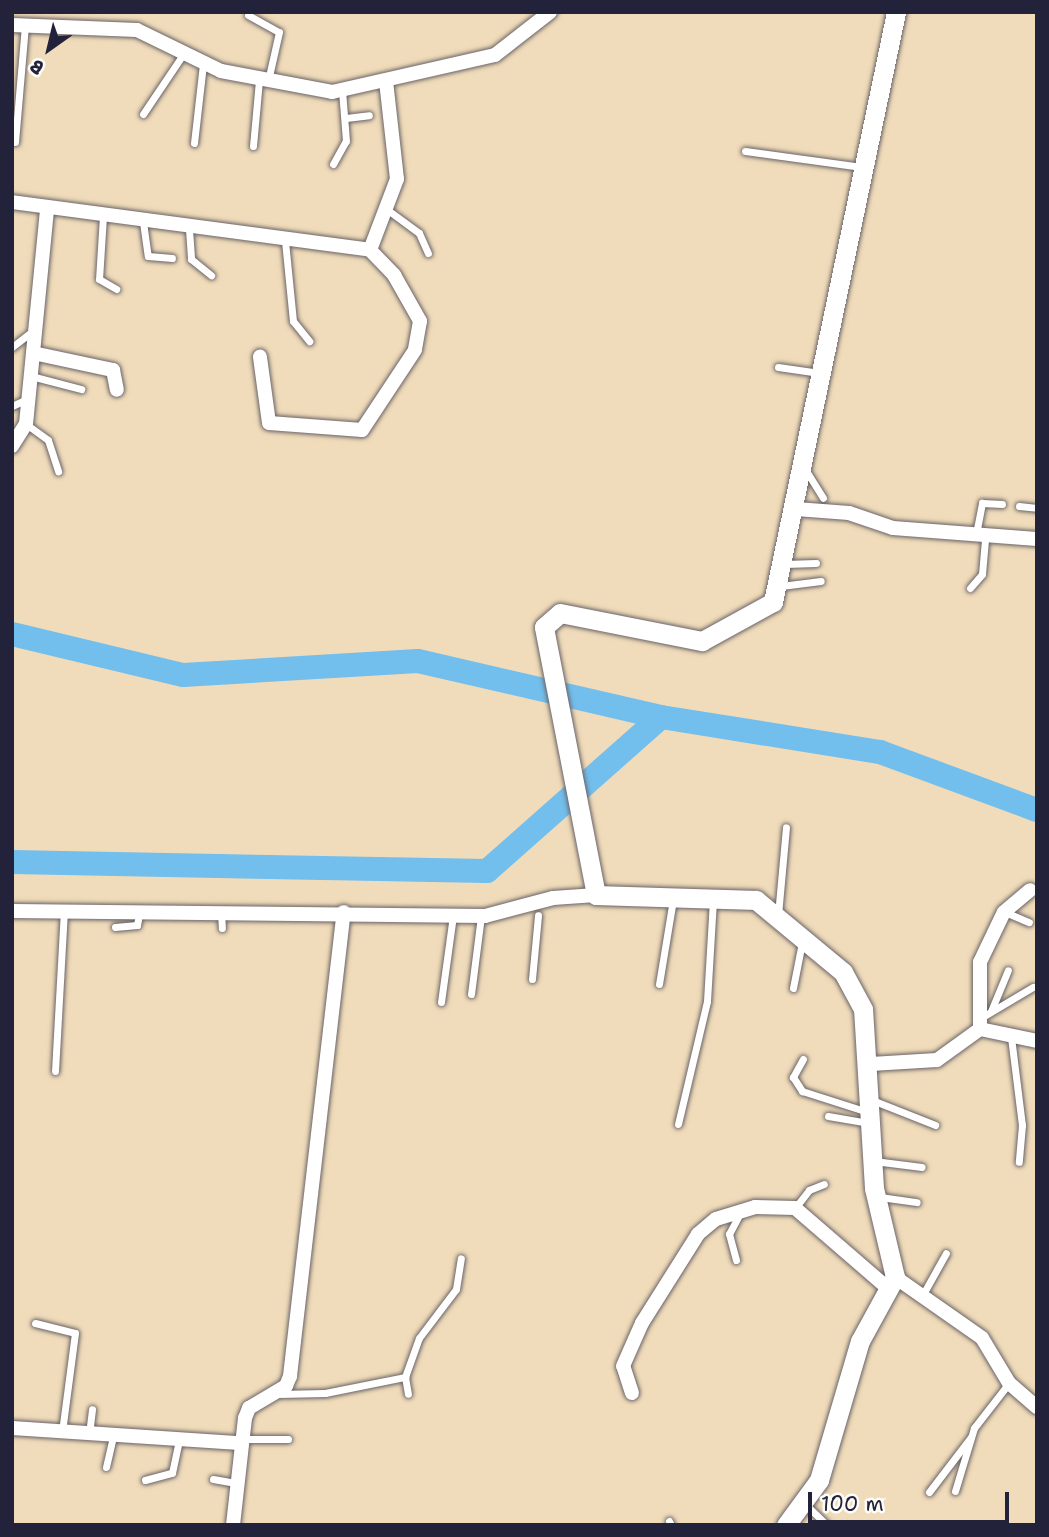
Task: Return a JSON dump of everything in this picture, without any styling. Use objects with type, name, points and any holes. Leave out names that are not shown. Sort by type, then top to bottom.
[{"type":"main road","points":[[786,1525],[806,1504],[830,1450],[860,1342],[892,1283],[876,1196],[871,1064],[855,989],[778,916],[756,900],[713,895],[596,895],[591,857],[545,643],[546,619],[560,613],[709,639],[762,612],[780,586],[896,12]]},
{"type":"street","points":[[19,26],[123,28],[184,53],[203,64],[263,81],[342,90],[495,55],[550,12]]},
{"type":"street","points":[[370,250],[397,165],[386,81]]},
{"type":"street","points":[[12,202],[189,229],[370,250],[416,308],[420,337],[370,425],[348,430],[269,422],[260,357]]},
{"type":"street","points":[[12,446],[26,424],[47,208]]},
{"type":"street","points":[[33,353],[113,370],[117,390]]},
{"type":"street","points":[[796,509],[849,513],[893,528],[1037,538]]},
{"type":"street","points":[[983,1020],[978,971],[1004,912],[1030,890]]},
{"type":"street","points":[[12,911],[344,912],[481,916],[596,895]]},
{"type":"street","points":[[233,1525],[240,1441],[249,1408],[277,1394],[290,1376],[344,912]]},
{"type":"street","points":[[983,1020],[1011,1037],[1037,1041]]},
{"type":"street","points":[[871,1064],[937,1059],[983,1020]]},
{"type":"street","points":[[632,1393],[623,1366],[647,1314],[706,1225],[743,1209],[795,1208],[892,1283],[922,1296],[982,1338],[1009,1383],[1037,1407]]},
{"type":"street","points":[[12,1428],[113,1436],[240,1441]]},
{"type":"lane","points":[[248,15],[279,32],[263,81],[253,146]]},
{"type":"lane","points":[[15,142],[19,26]]},
{"type":"lane","points":[[143,114],[184,53]]},
{"type":"lane","points":[[194,143],[203,64]]},
{"type":"lane","points":[[333,164],[343,151],[346,118],[342,90]]},
{"type":"lane","points":[[346,118],[369,115]]},
{"type":"lane","points":[[745,151],[866,168]]},
{"type":"lane","points":[[385,208],[419,233],[428,253]]},
{"type":"lane","points":[[103,216],[99,279],[116,289]]},
{"type":"lane","points":[[143,222],[148,256],[172,258]]},
{"type":"lane","points":[[189,229],[191,259],[211,275]]},
{"type":"lane","points":[[285,241],[293,321],[309,341]]},
{"type":"lane","points":[[12,347],[36,329]]},
{"type":"lane","points":[[778,367],[824,374]]},
{"type":"lane","points":[[31,376],[81,389]]},
{"type":"lane","points":[[12,406],[29,397]]},
{"type":"lane","points":[[26,424],[48,440],[58,471]]},
{"type":"lane","points":[[804,468],[823,498]]},
{"type":"lane","points":[[970,588],[982,574],[982,503],[1002,504]]},
{"type":"lane","points":[[1019,506],[1037,508]]},
{"type":"lane","points":[[785,564],[816,564]]},
{"type":"lane","points":[[780,586],[821,581]]},
{"type":"lane","points":[[778,916],[786,827]]},
{"type":"lane","points":[[659,984],[674,895]]},
{"type":"lane","points":[[678,1124],[707,1001],[713,895]]},
{"type":"lane","points":[[532,979],[539,907]]},
{"type":"lane","points":[[55,1071],[65,910]]},
{"type":"lane","points":[[115,927],[137,925],[141,911]]},
{"type":"lane","points":[[221,911],[222,928]]},
{"type":"lane","points":[[1004,912],[1029,922]]},
{"type":"lane","points":[[441,1002],[453,915]]},
{"type":"lane","points":[[471,994],[481,916]]},
{"type":"lane","points":[[793,988],[802,938]]},
{"type":"lane","points":[[983,1020],[1008,970]]},
{"type":"lane","points":[[983,1020],[1033,987]]},
{"type":"lane","points":[[1011,1037],[1022,1125],[1019,1161]]},
{"type":"lane","points":[[803,1059],[793,1077],[802,1091],[872,1112],[935,1125]]},
{"type":"lane","points":[[828,1116],[872,1112]]},
{"type":"lane","points":[[874,1160],[922,1167]]},
{"type":"lane","points":[[795,1208],[809,1190],[824,1184]]},
{"type":"lane","points":[[876,1196],[917,1202]]},
{"type":"lane","points":[[736,1260],[729,1234],[743,1209]]},
{"type":"lane","points":[[922,1296],[946,1253]]},
{"type":"lane","points":[[408,1394],[405,1377],[419,1338],[456,1289],[461,1258]]},
{"type":"lane","points":[[35,1323],[75,1333],[62,1433]]},
{"type":"lane","points":[[277,1394],[326,1394],[405,1377]]},
{"type":"lane","points":[[929,1492],[1009,1383]]},
{"type":"lane","points":[[89,1434],[92,1409]]},
{"type":"lane","points":[[106,1467],[113,1436]]},
{"type":"lane","points":[[955,1491],[971,1437]]},
{"type":"lane","points":[[145,1480],[172,1474],[179,1439]]},
{"type":"lane","points":[[240,1441],[288,1439]]},
{"type":"lane","points":[[213,1479],[236,1483]]},
{"type":"lane","points":[[806,1504],[827,1525]]},
{"type":"waterway","points":[[12,634],[183,675],[418,661],[661,717]]},
{"type":"waterway","points":[[12,862],[487,871],[661,717],[880,752],[1037,810]]}]
